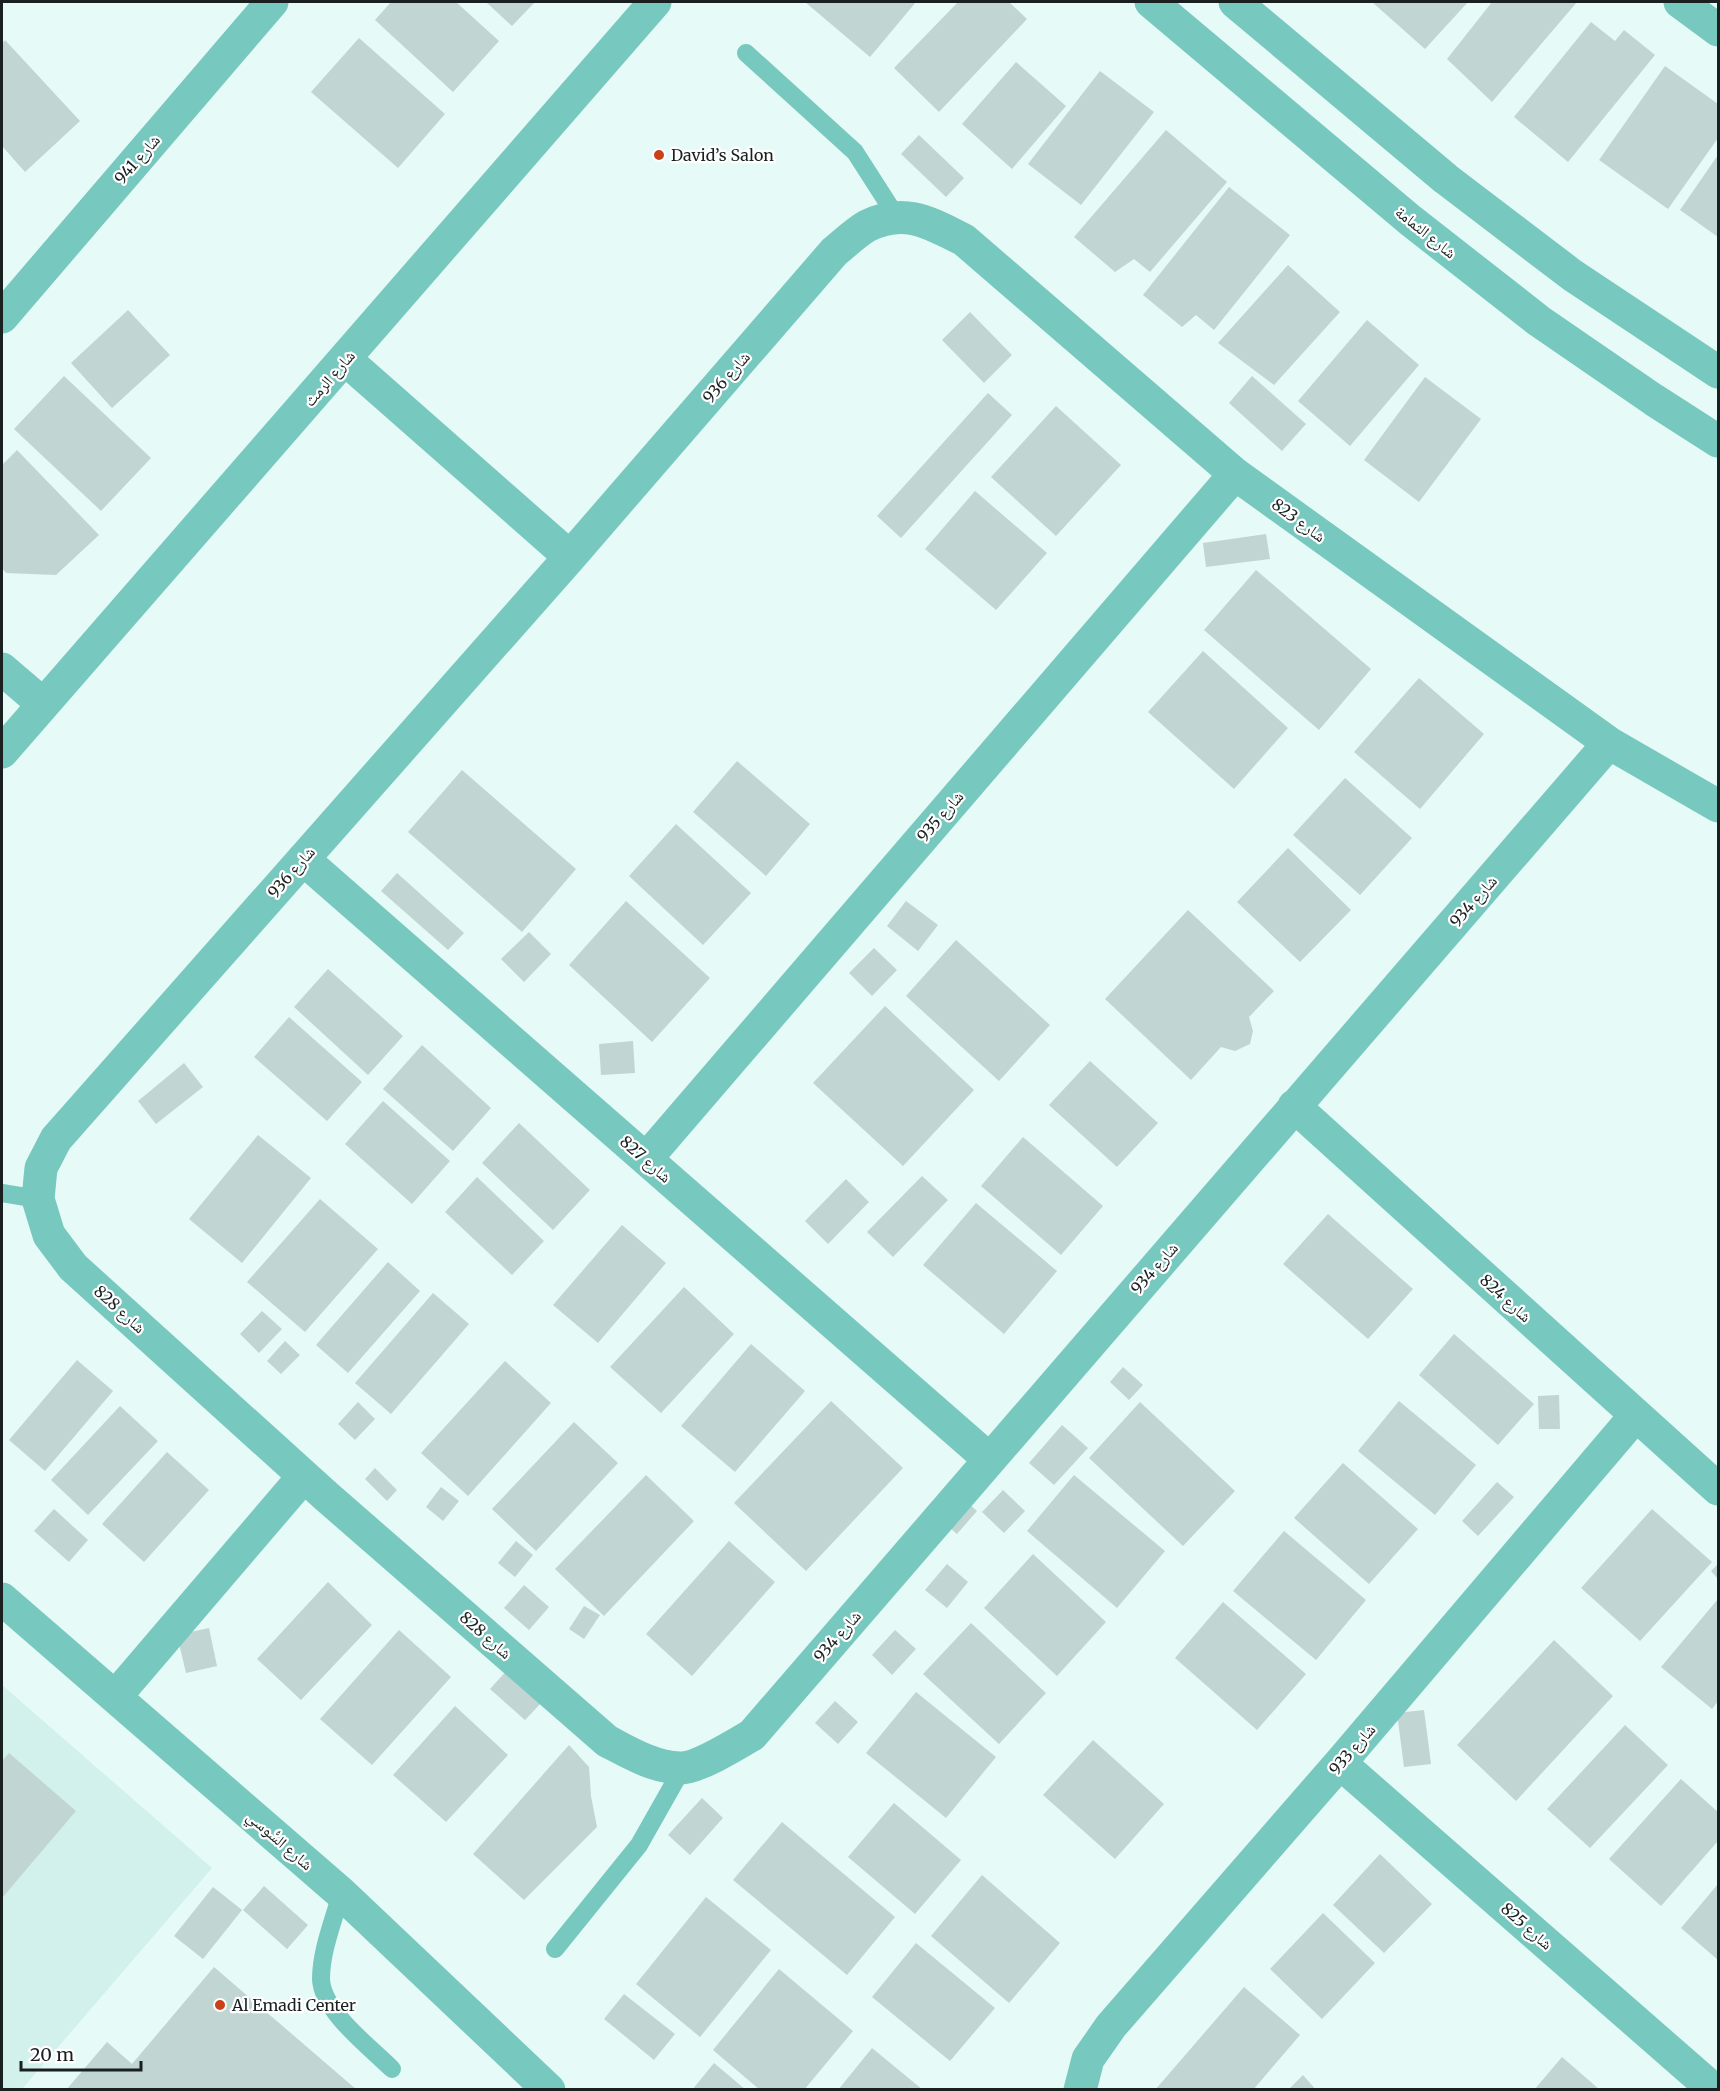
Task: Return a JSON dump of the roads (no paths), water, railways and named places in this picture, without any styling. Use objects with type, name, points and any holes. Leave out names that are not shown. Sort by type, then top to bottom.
[{"type":"street","name":"شارع 941","points":[[2,317],[272,2]]},
{"type":"street","name":"شارع الرمث","points":[[2,752],[655,2]]},
{"type":"street","name":"شارع الثمامة","points":[[1151,2],[1410,219],[1539,321],[1654,400],[1719,441]]},
{"type":"street","points":[[1235,2],[1446,178],[1563,268],[1719,372]]},
{"type":"street","points":[[1680,2],[1719,30]]},
{"type":"street","name":"شارع 823","points":[[896,216],[929,222],[964,240],[1235,474],[1609,743],[1719,806]]},
{"type":"street","name":"شارع 936","points":[[38,1199],[41,1168],[56,1138],[570,557],[834,252],[867,227],[896,216]]},
{"type":"street","points":[[345,359],[570,557]]},
{"type":"street","name":"شارع 935","points":[[646,1159],[1235,474]]},
{"type":"street","points":[[2,669],[43,704]]},
{"type":"street","name":"شارع 934","points":[[682,1769],[721,1754],[752,1735],[1609,743]]},
{"type":"street","name":"شارع 827","points":[[303,859],[989,1459]]},
{"type":"street","name":"شارع 824","points":[[1294,1106],[1719,1489]]},
{"type":"street","name":"شارع 828","points":[[38,1199],[50,1235],[73,1266],[304,1476],[607,1741],[644,1761],[682,1769]]},
{"type":"street","name":"شارع 933","points":[[1080,2090],[1088,2059],[1111,2026],[1340,1763],[1636,1415]]},
{"type":"street","points":[[115,1697],[304,1476]]},
{"type":"street","name":"شارع السُّوسي","points":[[2,1599],[341,1893],[549,2090]]},
{"type":"street","name":"شارع 825","points":[[1340,1763],[1714,2090]]},
{"type":"lane","points":[[746,53],[855,152],[896,216]]},
{"type":"lane","points":[[2,1193],[38,1199]]},
{"type":"lane","points":[[555,1949],[639,1845],[682,1769]]},
{"type":"lane","points":[[341,1893],[322,1961],[321,1982],[327,2001],[340,2017],[392,2069]]},
{"type":"place","name":"David’s Salon","points":[[659,155]]},
{"type":"place","name":"Al Emadi Center","points":[[220,2005]]}]
